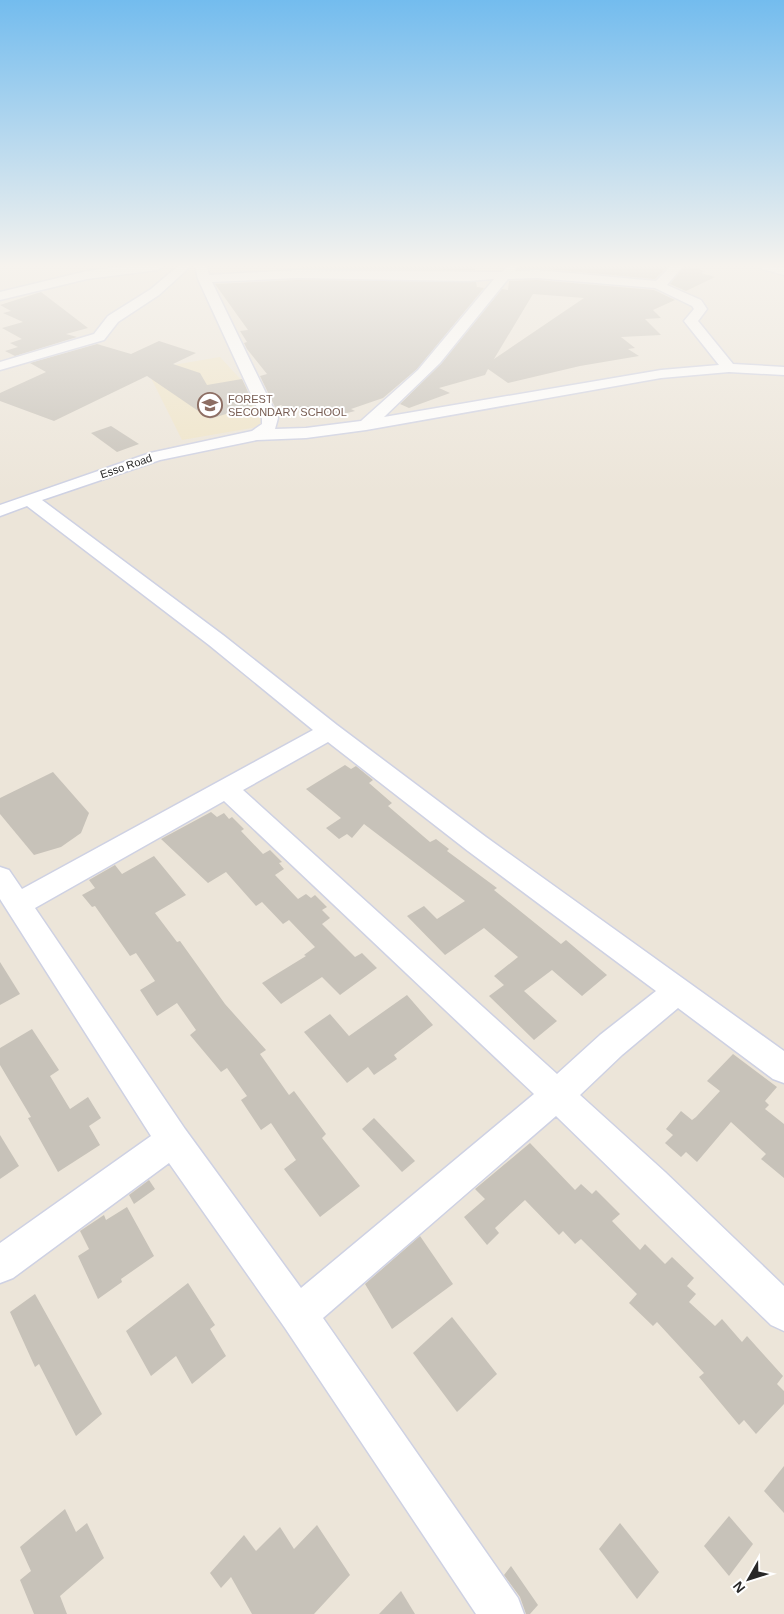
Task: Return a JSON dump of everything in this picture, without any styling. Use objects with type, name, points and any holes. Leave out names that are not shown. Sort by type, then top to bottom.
[{"type":"street","points":[[0,366],[84,341]]},
{"type":"street","points":[[234,341],[270,418],[270,426],[257,435]]},
{"type":"street","points":[[366,425],[423,372],[449,341]]},
{"type":"street","points":[[707,341],[729,368]]},
{"type":"street","name":"Esso Road","points":[[0,512],[29,499],[156,456],[257,435],[306,433],[366,425],[661,374],[729,368],[784,371]]},
{"type":"street","points":[[29,499],[216,640],[329,731],[477,844],[784,1069]]},
{"type":"street","points":[[329,731],[226,788],[9,890],[173,1140],[298,1315],[502,1614]]},
{"type":"street","points":[[226,788],[653,1184],[784,1312]]},
{"type":"street","points":[[298,1315],[556,1096],[611,1045],[678,991]]},
{"type":"street","points":[[0,1265],[173,1140]]},
{"type":"shaded area","name":"FOREST SECONDARY SCHOOL","points":[[220,357],[245,384],[264,426],[182,440],[151,378],[173,365]]},
{"type":"building","points":[[15,341],[63,341],[15,356],[5,351],[18,347],[10,343]]},
{"type":"building","points":[[158,341],[196,353],[173,364],[200,373],[207,385],[242,379],[254,405],[210,419],[147,376],[54,421],[0,401],[0,393],[46,372],[30,363],[97,344],[131,354]]},
{"type":"building","points":[[440,341],[417,369],[383,398],[351,409],[355,411],[328,418],[315,406],[289,412],[281,405],[275,407],[260,376],[267,374],[247,349],[244,343]]},
{"type":"building","points":[[459,341],[505,341],[494,359],[520,341],[626,341],[635,348],[628,349],[639,356],[580,366],[508,383],[488,369],[485,375],[439,388],[450,393],[409,408],[400,404],[441,364]]},
{"type":"building","points":[[111,426],[139,444],[117,452],[91,433]]},
{"type":"building","points":[[345,765],[351,769],[356,766],[373,780],[369,783],[392,803],[388,806],[430,842],[436,839],[449,849],[447,851],[497,888],[494,890],[561,944],[566,940],[607,975],[582,996],[552,970],[524,991],[557,1021],[534,1040],[489,996],[504,985],[494,976],[518,957],[484,928],[445,955],[407,916],[424,906],[437,919],[465,901],[364,824],[352,838],[347,834],[339,839],[326,828],[341,818],[306,789]]},
{"type":"building","points":[[53,772],[89,813],[81,833],[61,847],[34,855],[0,814],[0,798]]},
{"type":"building","points":[[211,812],[217,817],[224,813],[229,819],[232,817],[244,829],[241,831],[263,854],[270,850],[282,862],[279,863],[284,869],[275,875],[298,899],[306,894],[311,898],[315,895],[327,907],[322,910],[330,918],[322,924],[355,957],[362,953],[377,968],[340,995],[322,977],[281,1004],[262,983],[306,956],[304,955],[315,947],[289,920],[283,924],[262,902],[256,906],[226,872],[208,883],[161,839]]},
{"type":"building","points":[[154,856],[186,895],[155,913],[177,942],[180,941],[225,1004],[266,1050],[260,1054],[289,1095],[294,1091],[326,1134],[322,1138],[360,1186],[320,1217],[284,1169],[296,1160],[271,1123],[261,1130],[241,1100],[247,1096],[227,1068],[221,1072],[190,1035],[196,1030],[177,1003],[157,1016],[140,990],[155,981],[136,953],[130,956],[95,906],[92,907],[82,895],[95,888],[89,880],[115,865],[122,874]]},
{"type":"building","points":[[0,962],[20,994],[0,1005]]},
{"type":"building","points":[[407,995],[433,1025],[394,1055],[397,1059],[374,1075],[368,1067],[347,1083],[304,1032],[330,1014],[349,1036]]},
{"type":"building","points":[[32,1029],[59,1070],[50,1076],[70,1109],[88,1097],[101,1118],[89,1126],[100,1145],[58,1172],[28,1118],[31,1117],[0,1065],[0,1048]]},
{"type":"building","points":[[733,1054],[777,1087],[765,1101],[769,1105],[765,1109],[784,1124],[784,1178],[761,1159],[766,1154],[731,1122],[697,1162],[686,1152],[681,1157],[665,1143],[673,1135],[666,1129],[681,1111],[692,1120],[720,1091],[707,1081]]},
{"type":"building","points":[[374,1118],[415,1161],[402,1172],[362,1129]]},
{"type":"building","points":[[0,1135],[19,1166],[0,1179]]},
{"type":"building","points":[[530,1143],[575,1190],[581,1184],[592,1194],[596,1190],[620,1214],[612,1221],[640,1250],[645,1244],[665,1264],[672,1257],[694,1278],[687,1286],[696,1294],[689,1302],[715,1326],[722,1319],[742,1342],[747,1336],[783,1376],[777,1384],[784,1391],[784,1404],[756,1434],[744,1420],[739,1425],[699,1377],[704,1373],[657,1322],[653,1326],[629,1303],[637,1294],[581,1239],[575,1244],[563,1231],[559,1235],[525,1200],[495,1228],[499,1233],[487,1245],[464,1217],[485,1199],[475,1189]]},
{"type":"building","points":[[149,1180],[155,1189],[134,1204],[129,1195]]},
{"type":"building","points":[[127,1207],[154,1256],[121,1279],[122,1282],[98,1299],[78,1256],[89,1249],[80,1231],[104,1215],[106,1220]]},
{"type":"building","points":[[420,1236],[453,1284],[392,1329],[365,1284]]},
{"type":"building","points":[[188,1283],[215,1325],[210,1329],[226,1356],[192,1384],[176,1356],[151,1376],[126,1331]]},
{"type":"building","points":[[35,1294],[102,1414],[76,1436],[39,1364],[35,1367],[10,1312]]},
{"type":"building","points":[[452,1317],[497,1374],[457,1412],[413,1353]]},
{"type":"building","points":[[784,1466],[784,1513],[764,1491]]},
{"type":"building","points":[[65,1509],[76,1532],[87,1523],[104,1558],[60,1596],[67,1614],[34,1614],[20,1580],[31,1571],[20,1547]]},
{"type":"building","points":[[729,1516],[753,1544],[729,1576],[704,1546]]},
{"type":"building","points":[[620,1523],[659,1572],[637,1599],[599,1549]]},
{"type":"building","points":[[317,1525],[350,1575],[314,1614],[252,1614],[231,1577],[221,1588],[210,1573],[244,1535],[256,1551],[280,1527],[294,1549]]},
{"type":"building","points":[[511,1566],[538,1605],[530,1614],[526,1614],[520,1597],[504,1575]]},
{"type":"building","points":[[401,1591],[415,1614],[379,1614]]},
{"type":"place","name":"FOREST SECONDARY SCHOOL","points":[[210,405]]}]
